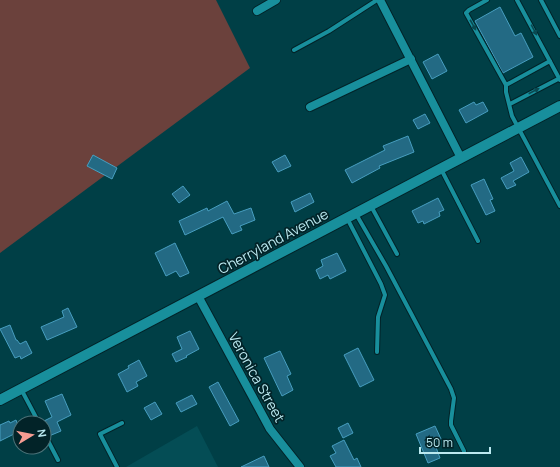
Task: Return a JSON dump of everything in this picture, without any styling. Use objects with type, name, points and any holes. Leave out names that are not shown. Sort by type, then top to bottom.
[{"type":"street","points":[[257,11],[276,0]]},
{"type":"street","points":[[380,0],[461,158]]},
{"type":"street","points":[[310,107],[411,59]]},
{"type":"street","name":"Cherryland Avenue","points":[[0,400],[560,106]]},
{"type":"street","name":"Veronica Street","points":[[198,296],[270,429],[300,467]]},
{"type":"lane","points":[[294,50],[330,31],[377,0]]},
{"type":"lane","points":[[487,0],[466,13],[506,85],[506,92],[512,116],[560,206]]},
{"type":"lane","points":[[510,104],[560,79],[517,0]]},
{"type":"lane","points":[[541,0],[560,36]]},
{"type":"lane","points":[[506,85],[550,61]]},
{"type":"lane","points":[[441,169],[478,241]]},
{"type":"lane","points":[[370,206],[397,254]]},
{"type":"lane","points":[[352,216],[384,295],[378,317],[377,352]]},
{"type":"lane","points":[[352,216],[386,266],[451,388],[454,398],[451,425],[464,451]]},
{"type":"lane","points":[[21,389],[35,415]]},
{"type":"lane","points":[[117,467],[100,434],[122,422]]},
{"type":"lane","points":[[52,448],[58,460]]},
{"type":"shaded area","points":[[0,0],[216,0],[250,68],[0,253]]},
{"type":"shaded area","points":[[197,426],[218,467],[126,467]]},
{"type":"building","points":[[500,7],[515,36],[521,33],[533,57],[503,73],[475,21]]},
{"type":"building","points":[[438,54],[447,71],[432,79],[423,62]]},
{"type":"building","points":[[474,102],[476,105],[483,102],[488,111],[466,123],[459,110]]},
{"type":"building","points":[[425,114],[430,123],[418,129],[413,120]]},
{"type":"building","points":[[408,136],[414,152],[379,166],[380,168],[352,183],[345,170],[385,150],[383,146]]},
{"type":"building","points":[[93,155],[117,168],[112,179],[87,166]]},
{"type":"building","points":[[285,155],[291,166],[278,172],[272,162]]},
{"type":"building","points":[[521,157],[529,172],[513,181],[516,185],[507,189],[501,178],[514,171],[510,163]]},
{"type":"building","points":[[484,179],[493,199],[490,200],[495,211],[486,215],[471,185]]},
{"type":"building","points":[[183,186],[190,195],[179,203],[172,194]]},
{"type":"building","points":[[310,193],[314,202],[295,212],[291,202]]},
{"type":"building","points":[[438,198],[444,210],[439,212],[440,216],[424,224],[423,221],[418,223],[412,211]]},
{"type":"building","points":[[227,201],[234,214],[251,208],[255,220],[240,226],[242,230],[232,234],[223,217],[185,235],[179,221],[207,208],[208,211]]},
{"type":"building","points":[[175,243],[189,273],[180,277],[176,271],[166,276],[155,253]]},
{"type":"building","points":[[337,253],[346,271],[330,279],[328,275],[320,279],[316,270],[323,266],[321,260]]},
{"type":"building","points":[[68,308],[77,327],[47,340],[41,327],[64,317],[62,311]]},
{"type":"building","points":[[10,325],[16,340],[20,344],[26,341],[32,353],[21,359],[20,356],[15,358],[0,329]]},
{"type":"building","points":[[190,331],[199,349],[176,362],[172,354],[182,349],[177,337]]},
{"type":"building","points":[[358,348],[374,380],[360,387],[344,355]]},
{"type":"building","points":[[280,351],[291,374],[287,376],[293,390],[282,396],[264,358]]},
{"type":"building","points":[[139,360],[147,376],[136,382],[138,386],[127,392],[118,374]]},
{"type":"building","points":[[218,382],[239,421],[230,426],[209,387]]},
{"type":"building","points":[[62,394],[71,415],[57,422],[61,431],[52,435],[52,415],[45,401]]},
{"type":"building","points":[[192,395],[197,404],[181,412],[176,403]]},
{"type":"building","points":[[155,402],[162,414],[151,420],[144,408]]},
{"type":"building","points":[[9,421],[10,423],[12,422],[12,435],[0,441],[0,425]]},
{"type":"building","points":[[348,423],[353,433],[343,438],[338,428]]},
{"type":"building","points":[[435,426],[441,439],[434,442],[440,458],[428,463],[416,434]]},
{"type":"building","points":[[344,440],[354,460],[357,458],[361,467],[336,467],[330,456],[336,453],[332,446]]},
{"type":"building","points":[[264,456],[269,467],[241,467]]}]
